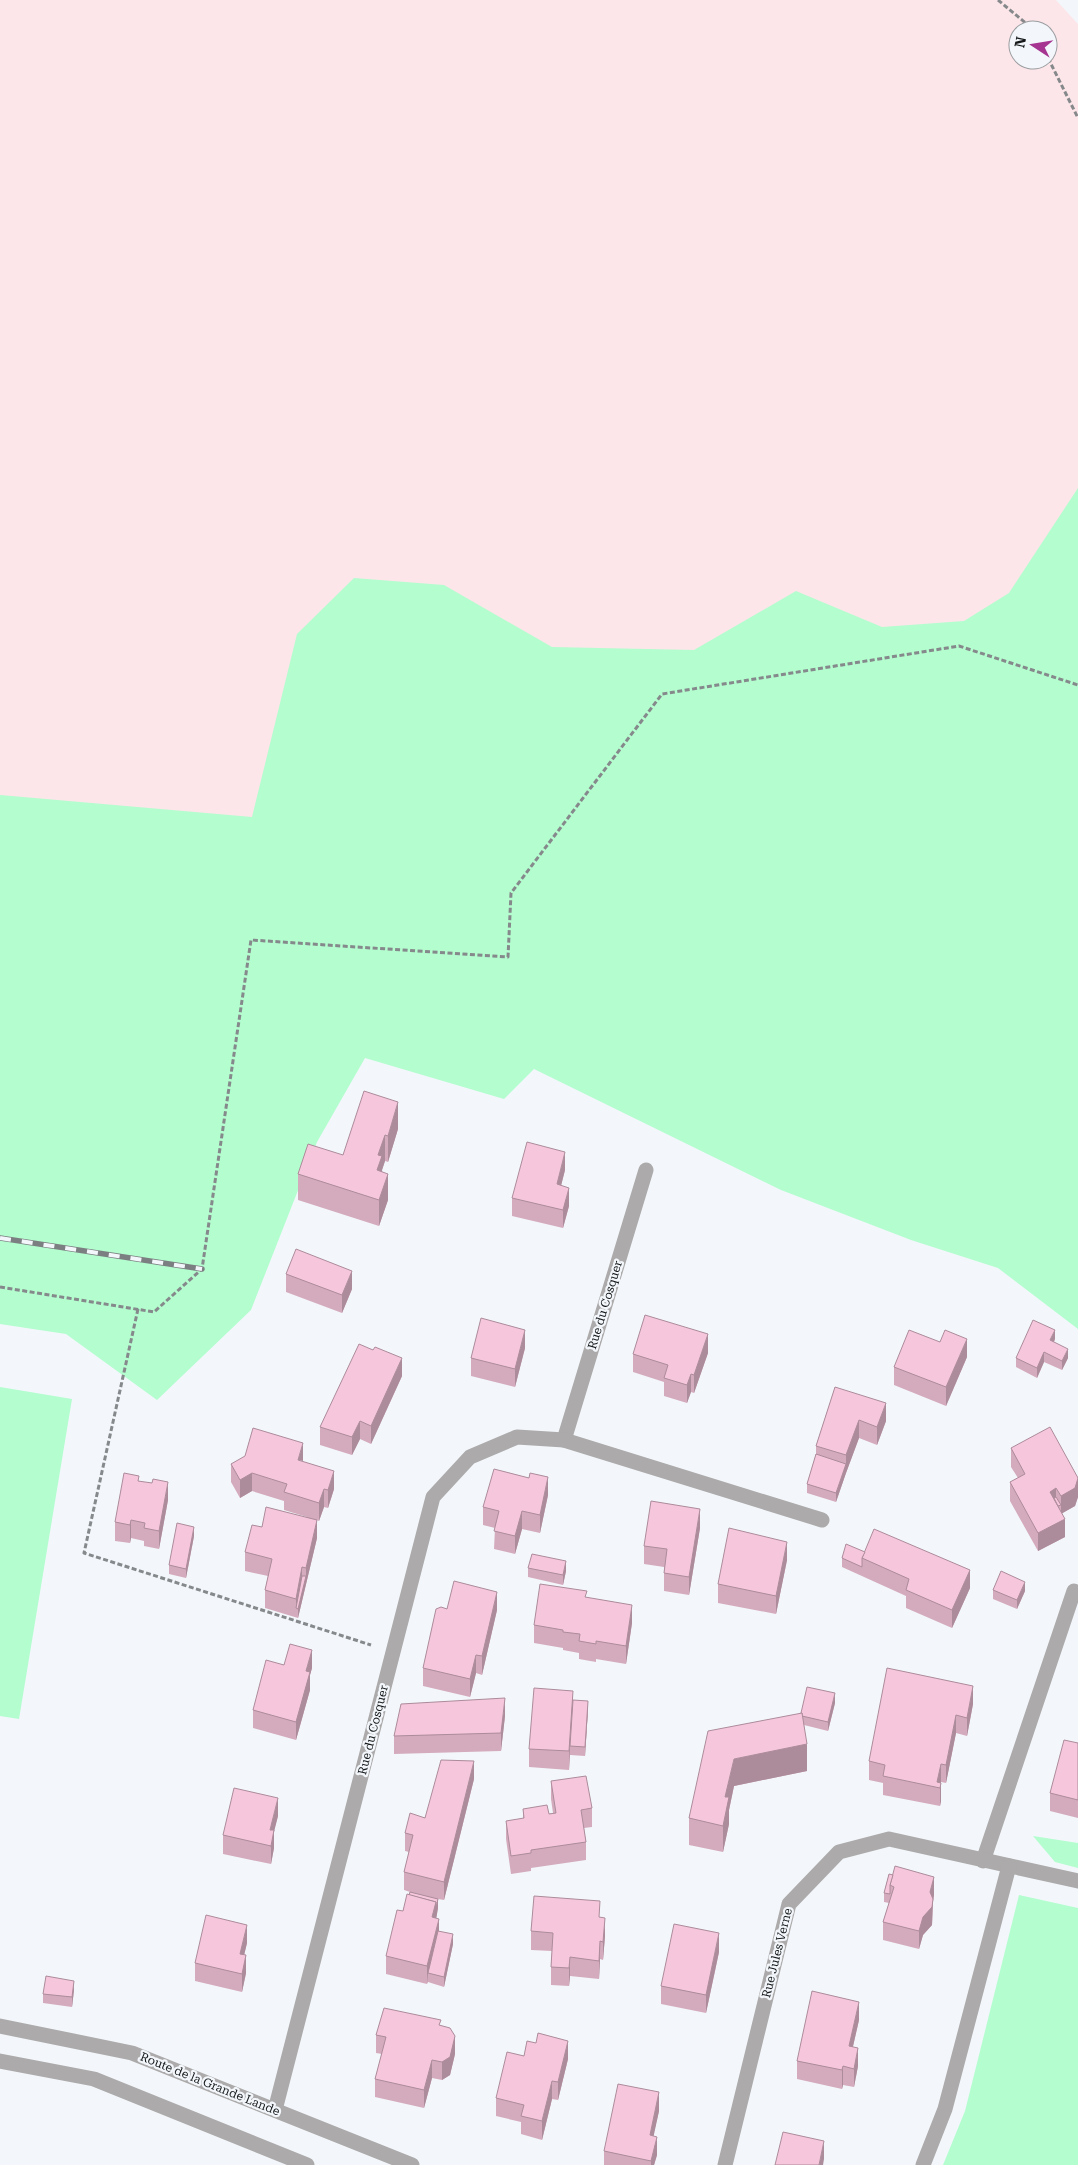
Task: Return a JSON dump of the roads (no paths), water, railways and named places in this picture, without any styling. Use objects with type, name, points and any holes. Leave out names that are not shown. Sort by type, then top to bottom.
[{"type":"street","name":"Rue du Cosquer","points":[[564,1440],[646,1170]]},
{"type":"street","name":"Rue du Cosquer","points":[[275,2110],[433,1497],[470,1457],[517,1437],[564,1440],[822,1520]]},
{"type":"street","points":[[983,1861],[1074,1591]]},
{"type":"street","name":"Rue Jules Verne","points":[[725,2165],[789,1904],[839,1852],[889,1839],[1078,1882]]},
{"type":"street","points":[[923,2165],[945,2110],[1009,1866]]},
{"type":"street","name":"Route de la Grande Lande","points":[[0,2026],[132,2053],[412,2165]]},
{"type":"street","points":[[0,2061],[94,2079],[307,2165]]},
{"type":"railway","points":[[0,1238],[202,1269]]}]
